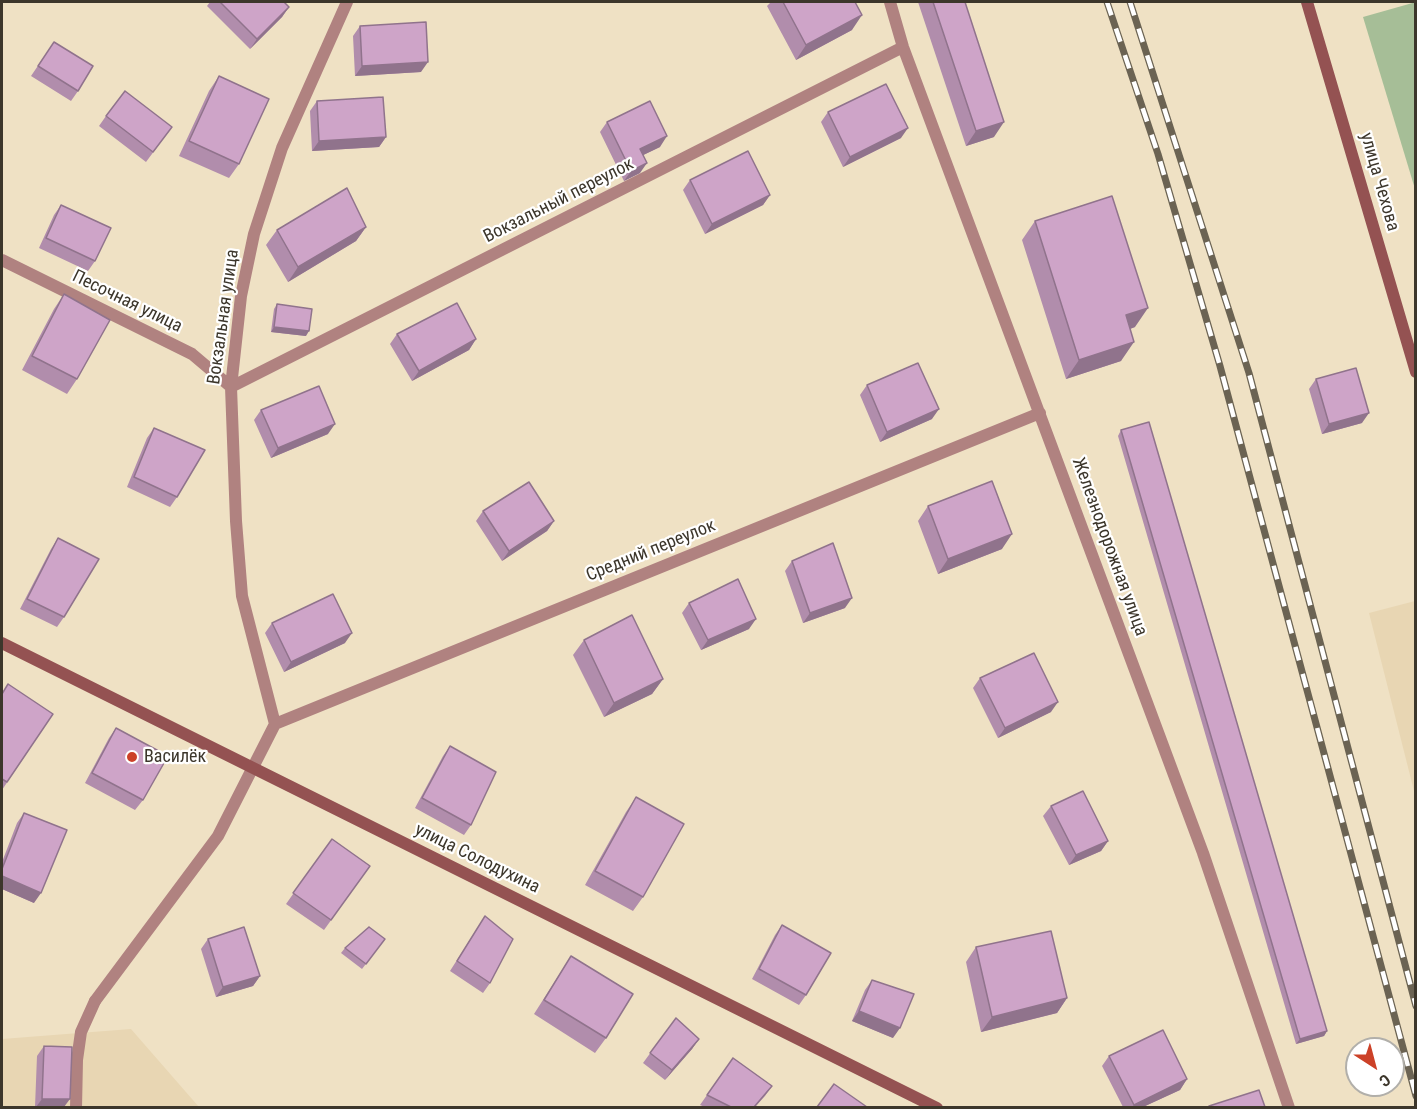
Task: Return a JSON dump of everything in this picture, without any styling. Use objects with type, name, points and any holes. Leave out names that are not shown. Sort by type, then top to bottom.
[{"type":"street","name":"Вокзальная улица","points":[[275,724],[243,596],[236,521],[231,387],[241,296],[254,234],[282,148],[347,2]]},
{"type":"street","name":"Железнодорожная улица","points":[[890,2],[903,47],[1203,853],[1289,1107]]},
{"type":"street","name":"улица Чехова","points":[[1307,2],[1414,363]]},
{"type":"street","name":"Вокзальный переулок","points":[[231,387],[903,47]]},
{"type":"street","name":"Песочная улица","points":[[2,260],[192,354],[231,387]]},
{"type":"street","name":"Средний переулок","points":[[275,724],[1040,413]]},
{"type":"street","name":"улица Солодухина","points":[[2,643],[937,1107]]},
{"type":"street","points":[[76,1107],[77,1060],[81,1032],[95,1001],[218,836],[275,724]]},
{"type":"shaded area","points":[[1416,601],[1415,795],[1369,613]]},
{"type":"shaded area","points":[[131,1029],[199,1107],[2,1108],[2,1039]]},
{"type":"green space","points":[[1416,2],[1416,189],[1415,189],[1363,17]]},
{"type":"building","points":[[220,2],[284,2],[289,7],[257,39]]},
{"type":"building","points":[[783,2],[855,2],[862,15],[806,45]]},
{"type":"building","points":[[933,2],[965,2],[1004,122],[976,131]]},
{"type":"building","points":[[426,22],[428,62],[362,66],[360,26]]},
{"type":"building","points":[[54,42],[93,66],[78,91],[38,66]]},
{"type":"building","points":[[219,76],[269,99],[239,164],[189,141]]},
{"type":"building","points":[[886,84],[908,128],[850,157],[828,112]]},
{"type":"building","points":[[125,91],[172,127],[153,152],[106,116]]},
{"type":"building","points":[[383,97],[386,137],[319,141],[317,101]]},
{"type":"building","points":[[650,101],[667,136],[640,149],[647,163],[631,171],[607,122]]},
{"type":"building","points":[[748,151],[770,195],[712,224],[690,180]]},
{"type":"building","points":[[347,188],[366,227],[298,267],[277,230]]},
{"type":"building","points":[[1112,196],[1148,308],[1126,315],[1134,342],[1079,360],[1035,221]]},
{"type":"building","points":[[61,205],[111,228],[95,261],[46,238]]},
{"type":"building","points":[[64,294],[110,320],[77,379],[32,356]]},
{"type":"building","points":[[457,303],[476,339],[419,371],[397,334]]},
{"type":"building","points":[[277,304],[312,309],[309,331],[274,327]]},
{"type":"building","points":[[918,363],[939,409],[887,432],[867,385]]},
{"type":"building","points":[[1356,368],[1369,413],[1329,424],[1316,379]]},
{"type":"building","points":[[319,386],[335,424],[278,448],[261,410]]},
{"type":"building","points":[[1149,422],[1327,1031],[1300,1039],[1121,430]]},
{"type":"building","points":[[154,428],[205,450],[177,497],[134,477]]},
{"type":"building","points":[[992,481],[1012,534],[948,559],[928,506]]},
{"type":"building","points":[[529,482],[554,521],[509,551],[483,511]]},
{"type":"building","points":[[58,538],[99,559],[64,617],[27,599]]},
{"type":"building","points":[[833,543],[852,598],[810,613],[792,561]]},
{"type":"building","points":[[738,579],[756,619],[708,640],[689,603]]},
{"type":"building","points":[[333,594],[352,633],[291,662],[272,623]]},
{"type":"building","points":[[632,615],[663,679],[614,703],[584,640]]},
{"type":"building","points":[[1034,653],[1058,702],[1005,728],[980,678]]},
{"type":"building","points":[[8,684],[53,714],[7,782],[2,779],[2,694]]},
{"type":"building","points":[[116,728],[168,756],[143,800],[92,773]]},
{"type":"building","points":[[450,746],[496,772],[471,825],[422,798]]},
{"type":"building","points":[[1083,791],[1108,841],[1076,855],[1051,806]]},
{"type":"building","points":[[636,797],[684,824],[643,897],[595,871]]},
{"type":"building","points":[[24,813],[67,830],[41,893],[2,876],[2,869]]},
{"type":"building","points":[[332,839],[370,866],[331,920],[293,893]]},
{"type":"building","points":[[485,916],[513,939],[490,983],[457,961]]},
{"type":"building","points":[[782,925],[831,953],[806,995],[759,969]]},
{"type":"building","points":[[244,927],[260,976],[223,987],[208,939]]},
{"type":"building","points":[[369,927],[385,939],[366,964],[345,948]]},
{"type":"building","points":[[1051,931],[1067,998],[992,1017],[976,947]]},
{"type":"building","points":[[571,956],[633,994],[606,1038],[544,1000]]},
{"type":"building","points":[[872,980],[914,994],[900,1028],[859,1011]]},
{"type":"building","points":[[676,1018],[699,1039],[672,1070],[650,1053]]},
{"type":"building","points":[[1163,1030],[1187,1079],[1134,1105],[1109,1056]]},
{"type":"building","points":[[44,1046],[72,1047],[70,1099],[42,1099]]},
{"type":"building","points":[[733,1058],[772,1086],[754,1107],[731,1107],[707,1095]]},
{"type":"building","points":[[834,1084],[867,1107],[817,1107]]},
{"type":"building","points":[[1259,1090],[1265,1107],[1209,1107],[1209,1106]]},
{"type":"railway","points":[[1107,2],[1158,154],[1220,366],[1416,1096]]},
{"type":"railway","points":[[1130,2],[1249,373],[1416,1006]]},
{"type":"place","name":"Василёк","points":[[132,757]]}]
